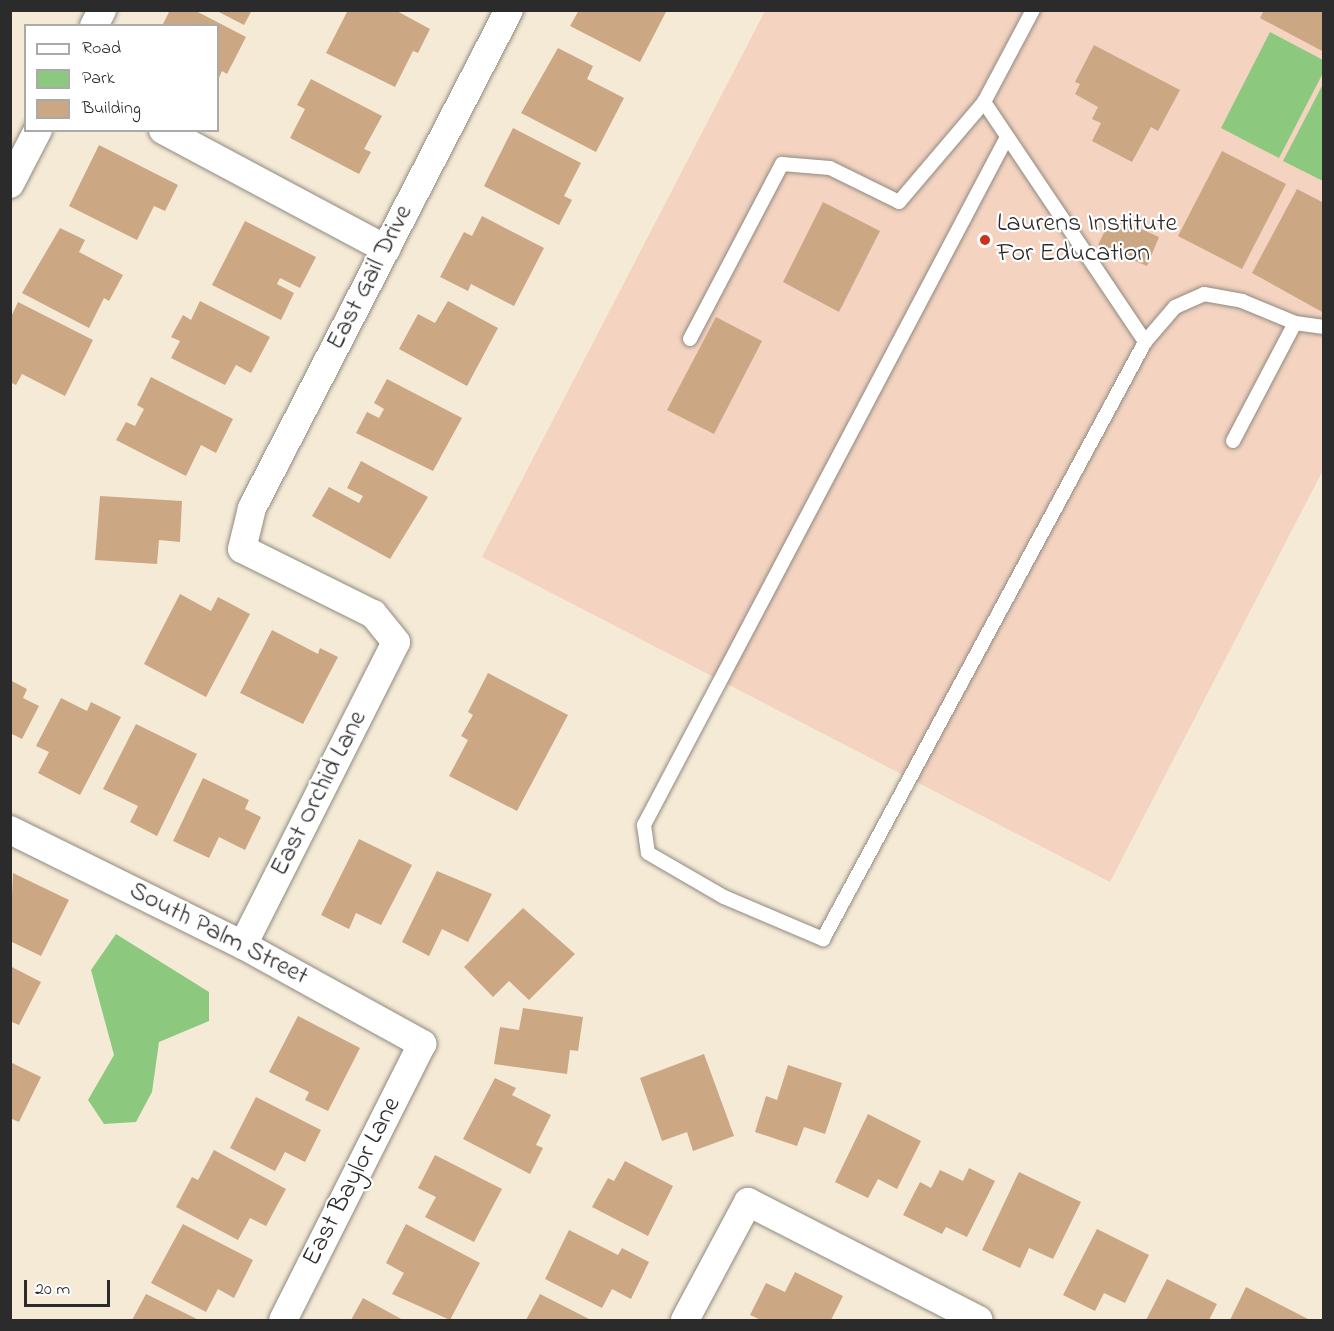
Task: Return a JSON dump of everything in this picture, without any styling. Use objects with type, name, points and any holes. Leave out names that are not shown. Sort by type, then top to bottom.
[{"type":"street","points":[[95,24],[102,10]]},
{"type":"street","name":"East Gail Drive","points":[[396,642],[373,614],[242,549],[252,508],[509,10]]},
{"type":"street","points":[[10,183],[37,132]]},
{"type":"street","points":[[167,132],[386,249]]},
{"type":"street","name":"East Orchid Lane","points":[[243,945],[396,642]]},
{"type":"street","name":"South Palm Street","points":[[10,830],[243,945],[422,1044]]},
{"type":"street","name":"East Baylor Lane","points":[[283,1320],[422,1044]]},
{"type":"street","points":[[686,1320],[748,1202],[979,1320]]},
{"type":"lane","points":[[690,339],[782,164],[830,168],[899,202],[984,102],[1033,10]]},
{"type":"lane","points":[[984,102],[1006,139],[1145,342]]},
{"type":"lane","points":[[1006,139],[644,825],[648,853],[724,897],[823,939],[1145,342],[1175,307],[1204,294],[1242,301],[1295,323],[1323,327]]},
{"type":"lane","points":[[1233,441],[1295,323]]},
{"type":"shaded area","name":"Laurens Institute For Education","points":[[765,11],[1323,11],[1323,470],[1110,882],[482,557]]},
{"type":"green space","points":[[1270,32],[1323,60],[1323,73],[1279,158],[1221,128]]},
{"type":"green space","points":[[1323,84],[1324,181],[1283,161]]},
{"type":"green space","points":[[116,934],[209,992],[209,1021],[159,1042],[152,1092],[136,1122],[104,1124],[88,1100],[114,1055],[91,970]]},
{"type":"building","points":[[170,10],[194,10],[246,37],[227,74],[222,71],[219,78],[219,24],[163,24]]},
{"type":"building","points":[[215,10],[252,10],[244,25]]},
{"type":"building","points":[[348,10],[395,10],[430,29],[418,53],[413,51],[395,87],[326,53]]},
{"type":"building","points":[[579,10],[667,10],[640,62],[570,26]]},
{"type":"building","points":[[1264,10],[1324,10],[1324,52],[1260,18]]},
{"type":"building","points":[[1094,45],[1180,90],[1158,131],[1151,127],[1132,162],[1092,141],[1101,123],[1092,119],[1098,107],[1075,94],[1080,84],[1075,82]]},
{"type":"building","points":[[558,48],[593,66],[587,79],[624,98],[596,152],[521,113]]},
{"type":"building","points":[[311,79],[382,116],[364,149],[371,152],[359,174],[290,138],[305,109],[297,105]]},
{"type":"building","points":[[513,128],[581,163],[564,196],[572,200],[559,225],[484,186]]},
{"type":"building","points":[[99,145],[178,185],[165,211],[154,206],[137,240],[69,206]]},
{"type":"building","points":[[1222,151],[1286,184],[1242,269],[1178,236]]},
{"type":"building","points":[[1297,189],[1324,203],[1324,313],[1252,273]]},
{"type":"building","points":[[823,202],[880,231],[839,312],[783,282]]},
{"type":"building","points":[[482,216],[544,248],[514,306],[471,284],[468,291],[440,277],[464,232],[472,236]]},
{"type":"building","points":[[1112,216],[1159,237],[1147,266],[1098,245]]},
{"type":"building","points":[[245,221],[316,257],[300,288],[280,278],[277,284],[294,293],[281,320],[212,285]]},
{"type":"building","points":[[60,228],[85,240],[79,252],[123,275],[109,301],[104,298],[89,328],[22,293]]},
{"type":"building","points":[[200,301],[270,337],[251,373],[236,365],[225,385],[171,358],[180,341],[171,337],[183,315],[191,320]]},
{"type":"building","points":[[448,301],[498,328],[467,386],[399,349],[418,314],[435,323]]},
{"type":"building","points":[[18,302],[93,340],[65,396],[22,374],[16,385],[10,382],[10,319]]},
{"type":"building","points":[[716,317],[762,341],[714,434],[667,410]]},
{"type":"building","points":[[151,377],[233,419],[216,453],[201,445],[186,476],[116,440],[126,422],[135,426],[144,409],[137,405]]},
{"type":"building","points":[[387,379],[462,418],[433,471],[356,433],[367,412],[379,418],[384,409],[374,403]]},
{"type":"building","points":[[361,461],[428,497],[390,559],[312,516],[329,487],[359,503],[363,496],[347,488]]},
{"type":"building","points":[[100,496],[182,501],[180,542],[159,540],[157,564],[95,560]]},
{"type":"building","points":[[180,594],[211,611],[218,597],[250,614],[206,697],[144,664]]},
{"type":"building","points":[[272,630],[318,654],[320,648],[338,657],[303,724],[240,693]]},
{"type":"building","points":[[488,673],[568,715],[517,811],[449,776],[468,740],[461,736],[473,715],[468,712]]},
{"type":"building","points":[[10,680],[27,689],[23,698],[39,706],[22,739],[10,733]]},
{"type":"building","points":[[61,698],[87,711],[91,702],[121,717],[80,795],[38,773],[49,752],[36,746]]},
{"type":"building","points":[[136,724],[197,754],[157,836],[130,822],[138,806],[103,789]]},
{"type":"building","points":[[203,778],[249,800],[245,809],[261,817],[245,850],[219,837],[209,858],[173,841]]},
{"type":"building","points":[[359,839],[412,865],[381,925],[356,913],[349,929],[321,915]]},
{"type":"building","points":[[437,871],[492,894],[468,942],[442,929],[429,956],[402,942]]},
{"type":"building","points":[[13,873],[69,900],[41,956],[10,941]]},
{"type":"building","points":[[523,908],[575,954],[529,1000],[509,981],[493,997],[464,967]]},
{"type":"building","points":[[10,966],[41,982],[19,1025],[10,1021]]},
{"type":"building","points":[[523,1008],[583,1017],[578,1051],[570,1050],[567,1074],[494,1064],[500,1027],[519,1030]]},
{"type":"building","points":[[298,1016],[360,1048],[328,1111],[305,1100],[309,1092],[269,1072]]},
{"type":"building","points":[[704,1054],[734,1136],[693,1151],[687,1132],[662,1141],[640,1078]]},
{"type":"building","points":[[10,1062],[41,1077],[19,1122],[10,1118]]},
{"type":"building","points":[[788,1065],[842,1083],[825,1134],[804,1127],[797,1146],[755,1132],[766,1096],[777,1100]]},
{"type":"building","points":[[495,1078],[516,1088],[512,1095],[551,1115],[536,1145],[543,1148],[530,1174],[463,1139]]},
{"type":"building","points":[[256,1097],[321,1130],[305,1162],[285,1152],[275,1171],[230,1148]]},
{"type":"building","points":[[868,1114],[921,1141],[897,1189],[878,1179],[868,1198],[835,1182]]},
{"type":"building","points":[[214,1150],[286,1189],[266,1226],[250,1218],[238,1240],[176,1207],[192,1177],[198,1180]]},
{"type":"building","points":[[435,1155],[502,1189],[474,1242],[425,1217],[436,1197],[418,1188]]},
{"type":"building","points":[[625,1161],[673,1186],[648,1236],[592,1207],[608,1178],[614,1181]]},
{"type":"building","points":[[969,1168],[995,1181],[967,1237],[946,1227],[942,1234],[903,1215],[920,1182],[931,1188],[940,1170],[963,1181]]},
{"type":"building","points":[[1019,1172],[1081,1202],[1053,1259],[1029,1248],[1020,1268],[982,1250]]},
{"type":"building","points":[[183,1224],[253,1260],[234,1298],[218,1289],[206,1312],[151,1283]]},
{"type":"building","points":[[406,1224],[480,1263],[450,1320],[392,1294],[404,1273],[386,1263]]},
{"type":"building","points":[[1097,1229],[1149,1255],[1125,1303],[1104,1293],[1095,1311],[1063,1295]]},
{"type":"building","points":[[569,1230],[618,1255],[622,1248],[649,1262],[631,1299],[612,1289],[602,1308],[545,1279]]},
{"type":"building","points":[[795,1272],[843,1296],[831,1320],[761,1320],[750,1315],[766,1283],[785,1292]]},
{"type":"building","points":[[1167,1279],[1217,1304],[1209,1320],[1146,1320]]},
{"type":"building","points":[[1246,1287],[1308,1319],[1230,1320]]},
{"type":"building","points":[[146,1294],[199,1320],[132,1320]]},
{"type":"building","points":[[540,1294],[591,1320],[526,1320]]},
{"type":"building","points":[[363,1298],[403,1320],[351,1320]]},
{"type":"place","name":"Laurens Institute For Education","points":[[985,240]]}]
